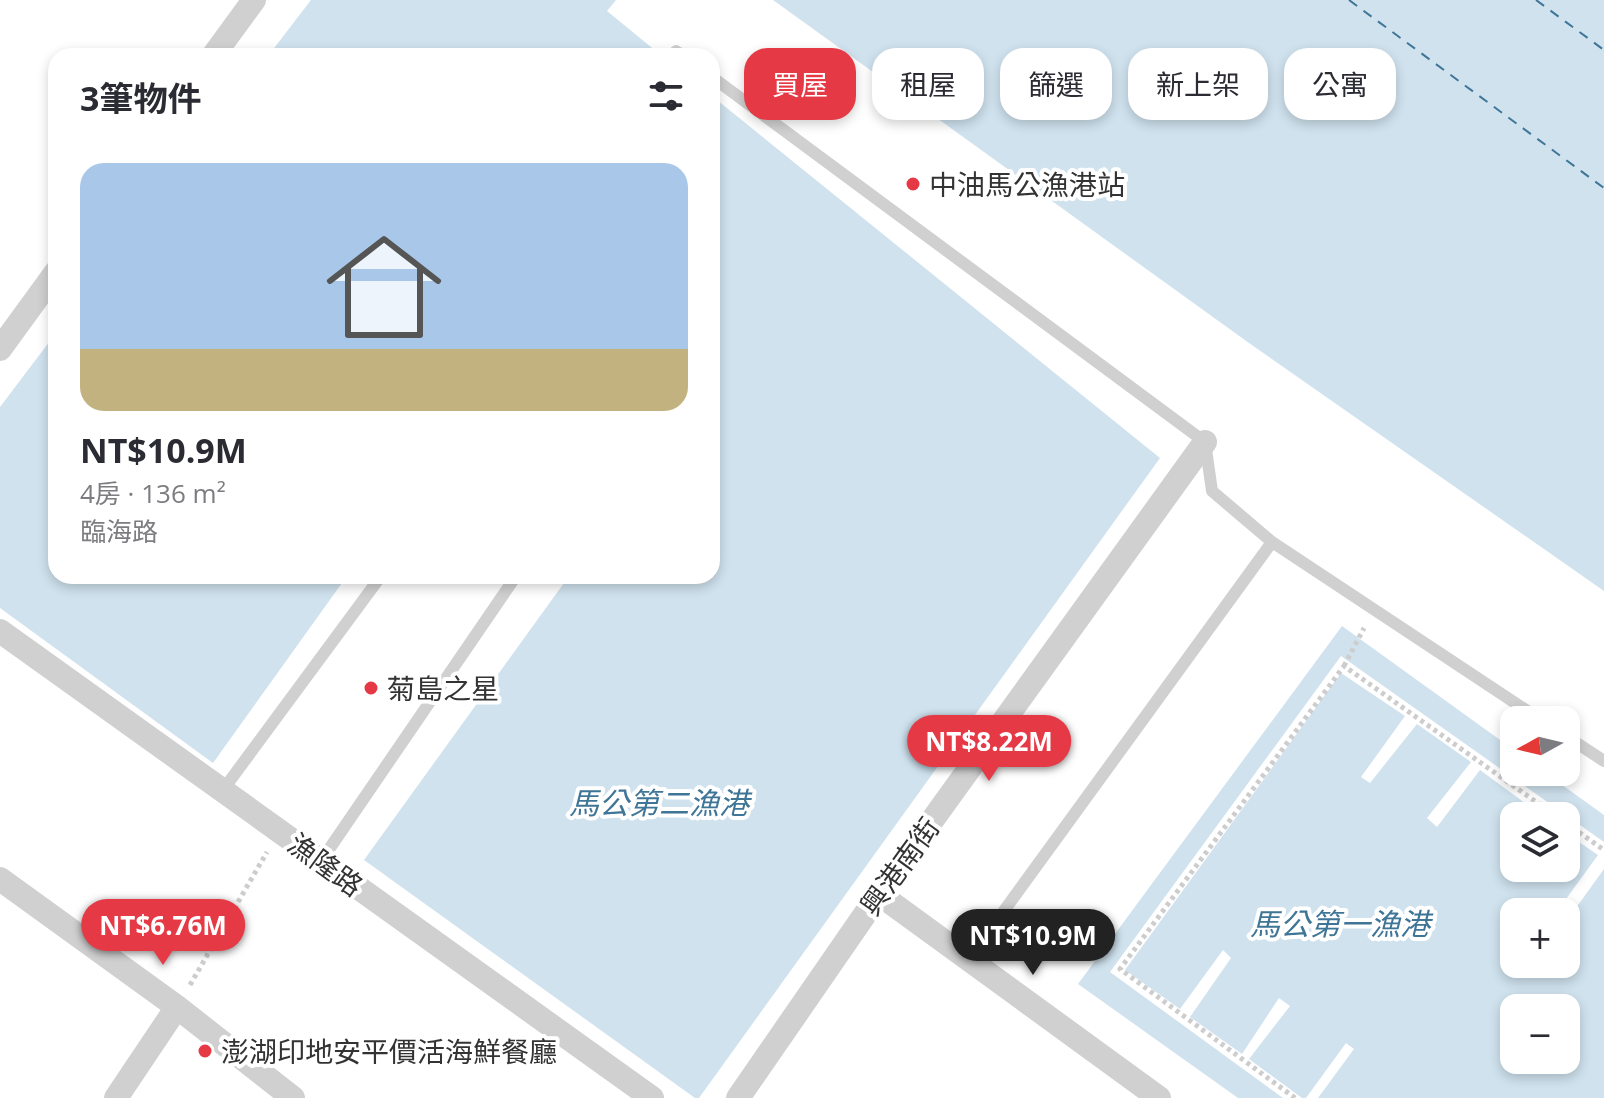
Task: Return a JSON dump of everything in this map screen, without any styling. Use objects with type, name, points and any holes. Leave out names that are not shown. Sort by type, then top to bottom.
[{"type":"street","points":[[219,48],[254,0]]},
{"type":"street","points":[[0,349],[48,283]]},
{"type":"street","name":"興港南街","points":[[738,1098],[879,894],[1205,442]]},
{"type":"street","name":"漁隆路","points":[[0,631],[652,1098]]},
{"type":"street","points":[[0,879],[177,1007],[293,1098]]},
{"type":"street","points":[[879,894],[1159,1098]]},
{"type":"street","points":[[116,1098],[177,1007]]},
{"type":"lane","points":[[720,83],[1205,442],[1212,491],[1272,542],[1520,706]]},
{"type":"lane","points":[[969,959],[1272,542]]},
{"type":"lane","points":[[223,790],[375,584]]},
{"type":"lane","points":[[321,861],[511,584]]},
{"type":"lane","points":[[1580,745],[1604,761]]},
{"type":"path","points":[[1295,1098],[1120,969],[1345,664],[1366,625]]},
{"type":"path","points":[[1345,664],[1537,802]]},
{"type":"path","points":[[177,1007],[279,830]]},
{"type":"path","points":[[1580,833],[1604,850]]},
{"type":"water","points":[[311,0],[616,0],[607,11],[652,48],[274,48]]},
{"type":"water","points":[[773,0],[1604,0],[1604,591],[1249,343],[940,120],[984,120],[984,48],[872,48],[872,71],[856,60],[856,48],[840,48]]},
{"type":"water","name":"馬公第二漁港","points":[[720,102],[1160,458],[699,1098],[364,860],[563,584],[720,584]]},
{"type":"water","points":[[48,344],[48,584],[341,584],[213,763],[0,608],[0,407]]},
{"type":"water","name":"馬公第一漁港","points":[[1342,626],[1500,740],[1500,786],[1564,786],[1604,815],[1604,1098],[1238,1098],[1078,984]]},
{"type":"pier","points":[[1341,656],[1500,768],[1500,785],[1480,770],[1437,827],[1427,818],[1471,762],[1417,724],[1370,783],[1361,777],[1405,716],[1341,673],[1125,970],[1180,1009],[1223,950],[1231,958],[1190,1017],[1242,1054],[1279,998],[1290,1006],[1249,1059],[1302,1098],[1283,1098],[1110,972]]},
{"type":"pier","points":[[1502,786],[1525,786],[1547,802],[1524,802]]},
{"type":"pier","points":[[1580,825],[1604,842],[1604,869],[1580,902],[1580,898],[1567,898],[1580,882],[1598,855],[1580,843]]},
{"type":"pier","points":[[1346,1043],[1354,1049],[1318,1098],[1306,1098]]},
{"type":"ferry route","points":[[1349,0],[1604,188]]},
{"type":"ferry route","points":[[1536,0],[1604,50]]},
{"type":"place","name":"中油馬公漁港站","points":[[913,184]]},
{"type":"place","name":"菊島之星","points":[[371,688]]},
{"type":"place","name":"澎湖印地安平價活海鮮餐廳","points":[[205,1051]]}]
